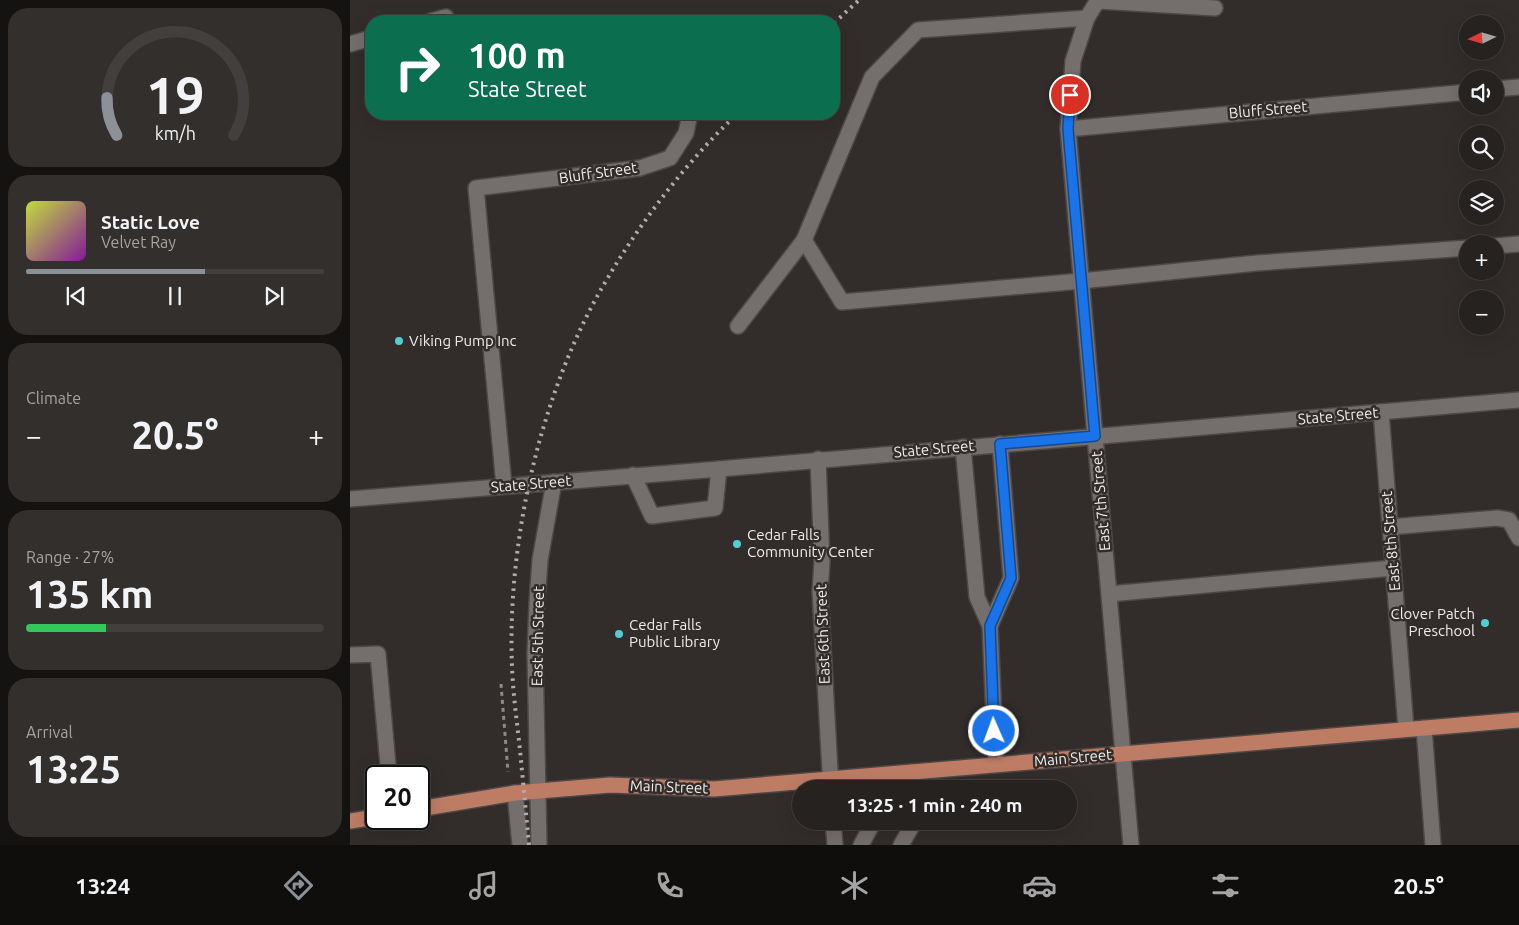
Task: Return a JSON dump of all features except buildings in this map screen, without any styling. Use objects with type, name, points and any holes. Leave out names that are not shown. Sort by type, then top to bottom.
[{"type":"main road","name":"Main Street","points":[[857,780],[912,772],[996,764],[1519,720]]},
{"type":"main road","name":"Main Street","points":[[430,807],[515,792],[537,792],[610,785],[714,788],[792,785]]},
{"type":"main road","points":[[350,821],[365,819]]},
{"type":"street","points":[[1098,0],[1215,8]]},
{"type":"street","name":"East 7th Street","points":[[1098,0],[1087,18],[1073,61],[1068,129],[1131,845]]},
{"type":"street","points":[[738,326],[804,240],[872,77],[918,30],[1087,18]]},
{"type":"street","points":[[350,44],[365,40]]},
{"type":"street","points":[[1504,89],[1519,87]]},
{"type":"street","name":"Bluff Street","points":[[1068,129],[1459,93]]},
{"type":"street","name":"Bluff Street","points":[[504,486],[476,188],[640,168],[670,158],[686,133],[689,120]]},
{"type":"street","points":[[804,240],[842,302],[1257,263],[1459,249]]},
{"type":"street","points":[[1504,245],[1519,244]]},
{"type":"street","name":"State Street","points":[[350,499],[1519,400]]},
{"type":"street","name":"East 8th Street","points":[[1381,412],[1406,730]]},
{"type":"street","points":[[990,626],[1011,578],[1000,444]]},
{"type":"street","points":[[964,447],[977,597],[990,626],[996,764]]},
{"type":"street","name":"East 6th Street","points":[[818,459],[822,562],[820,591],[830,780]]},
{"type":"street","points":[[633,475],[652,516],[715,508],[719,469]]},
{"type":"street","name":"East 5th Street","points":[[539,845],[537,792],[537,603],[540,560],[554,482]]},
{"type":"street","points":[[1390,527],[1497,518],[1509,520],[1519,538]]},
{"type":"street","points":[[1109,594],[1394,568]]},
{"type":"street","points":[[350,656],[378,654],[388,765]]},
{"type":"street","points":[[1424,728],[1433,845]]},
{"type":"street","points":[[912,772],[912,780]]},
{"type":"street","points":[[515,792],[520,845]]},
{"type":"street","points":[[834,830],[835,845]]},
{"type":"street","points":[[860,845],[869,830]]},
{"type":"street","points":[[901,845],[906,830]]},
{"type":"path","points":[[501,684],[508,772]]},
{"type":"railway","points":[[840,17],[859,0]]},
{"type":"railway","points":[[529,845],[513,687],[512,620],[515,572],[522,523],[531,474],[544,426],[559,379],[578,335],[613,269],[662,198],[698,154],[731,120]]},
{"type":"place","name":"Viking Pump Inc","points":[[399,341]]},
{"type":"place","name":"Cedar Falls Community Center","points":[[737,544]]},
{"type":"place","name":"Clover Patch Preschool","points":[[1485,623]]},
{"type":"place","name":"Cedar Falls Public Library","points":[[619,634]]},
{"type":"route","points":[[994,731],[990,626],[1011,578],[1000,444],[1095,436],[1068,129],[1070,95]]}]
